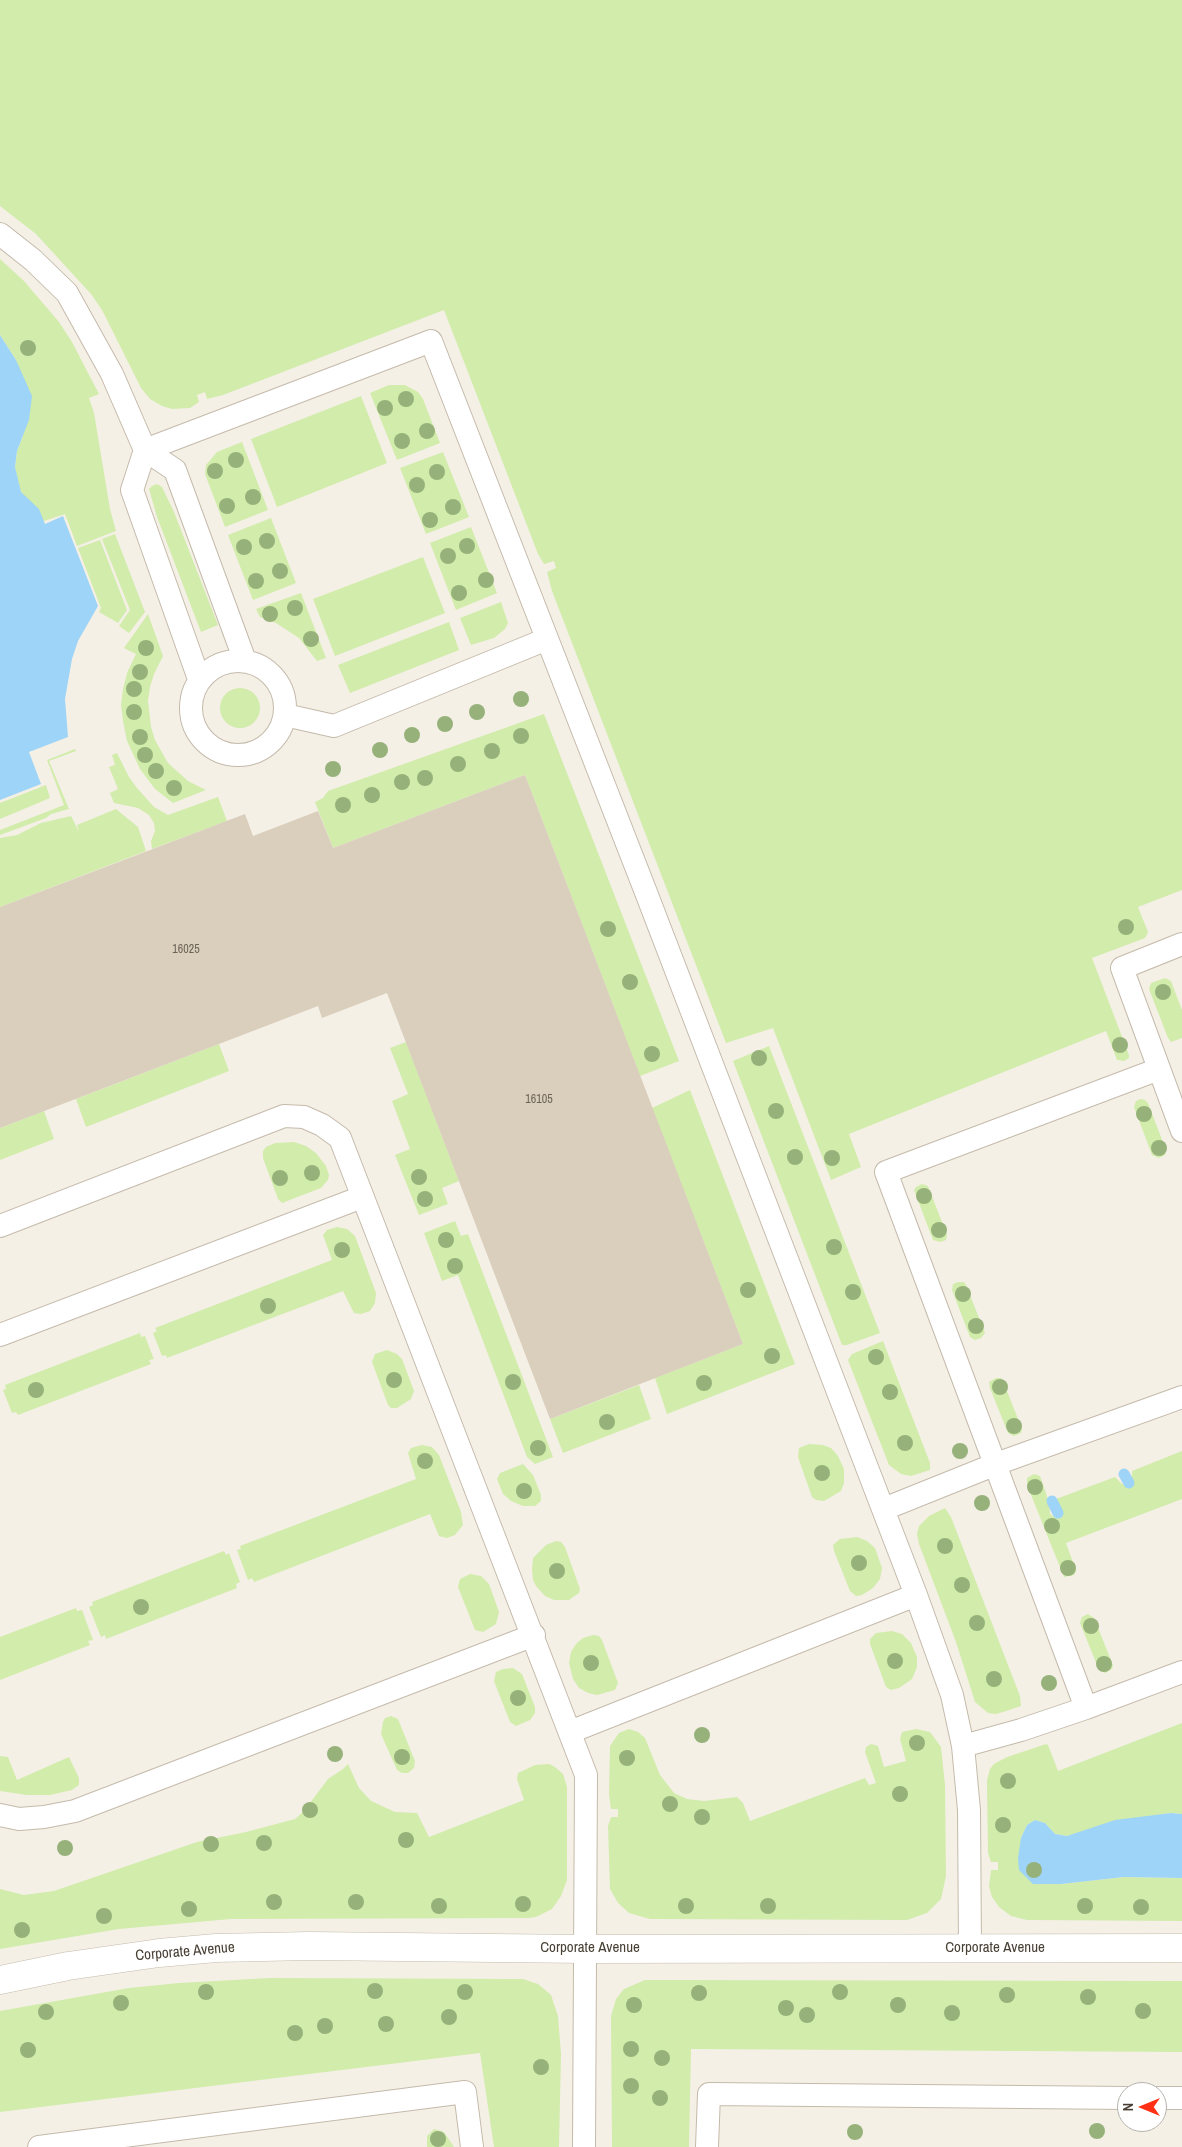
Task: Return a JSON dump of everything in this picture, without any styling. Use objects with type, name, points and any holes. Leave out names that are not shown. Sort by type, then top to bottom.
[{"type":"street","name":"Corporate Avenue","points":[[0,1980],[68,1966],[159,1952],[216,1948],[328,1946],[586,1949],[1182,1948]]},
{"type":"lane","points":[[0,234],[33,260],[67,293],[112,374],[145,450],[175,470],[245,661]]},
{"type":"lane","points":[[145,450],[431,341],[884,1509],[952,1696],[963,1746],[969,1810],[970,1948]]},
{"type":"lane","points":[[145,450],[132,490],[199,679]]},
{"type":"lane","points":[[285,715],[334,726],[547,639]]},
{"type":"lane","points":[[245,661],[256,663],[270,672],[280,684],[285,699],[285,715],[280,730],[270,743],[257,752],[242,756],[226,754],[212,748],[201,737],[193,724],[190,708],[193,693],[199,679],[210,668],[225,662],[245,661]]},
{"type":"lane","points":[[1182,944],[1122,968],[1182,1131]]},
{"type":"lane","points":[[1086,1708],[886,1172],[1159,1069]]},
{"type":"lane","points":[[0,1226],[284,1116],[304,1117],[322,1125],[340,1138],[534,1635],[586,1775],[584,2147]]},
{"type":"lane","points":[[0,1335],[362,1197]]},
{"type":"lane","points":[[884,1509],[996,1464],[1182,1397]]},
{"type":"lane","points":[[570,1732],[916,1595]]},
{"type":"lane","points":[[0,1815],[36,1818],[75,1811],[534,1635]]},
{"type":"lane","points":[[963,1746],[1021,1730],[1182,1672]]},
{"type":"lane","points":[[39,2147],[465,2092],[472,2147]]},
{"type":"lane","points":[[707,2147],[709,2094],[1117,2098]]},
{"type":"lane","points":[[1167,2098],[1182,2098]]},
{"type":"green space","points":[[0,0],[1182,0],[1182,890],[1138,907],[1148,932],[1145,938],[1092,958],[1129,1058],[1124,1061],[1117,1060],[1106,1031],[849,1134],[861,1167],[831,1180],[773,1028],[726,1043],[552,591],[547,572],[556,568],[554,561],[544,564],[538,554],[444,310],[223,395],[207,399],[205,392],[197,395],[199,402],[190,408],[172,409],[150,399],[141,388],[102,310],[91,294],[36,234],[0,206]]},
{"type":"green space","points":[[0,259],[24,281],[59,322],[72,342],[99,394],[89,398],[94,413],[110,509],[116,531],[77,546],[65,514],[44,521],[21,492],[17,480],[15,467],[17,451],[23,436],[16,360],[0,335]]},
{"type":"green space","points":[[389,385],[405,385],[418,392],[423,399],[440,443],[397,460],[370,393]]},
{"type":"green space","points":[[361,396],[387,463],[277,507],[251,439]]},
{"type":"green space","points":[[242,442],[268,510],[225,527],[205,474],[206,465],[217,452]]},
{"type":"green space","points":[[443,452],[469,517],[426,534],[400,468]]},
{"type":"green space","points":[[157,484],[162,487],[174,512],[218,625],[201,632],[157,517],[149,489]]},
{"type":"green space","points":[[271,518],[296,583],[253,600],[228,535]]},
{"type":"green space","points":[[471,527],[497,593],[456,610],[430,543]]},
{"type":"green space","points":[[115,534],[145,612],[129,633],[119,626],[130,610],[102,539]]},
{"type":"green space","points":[[100,540],[127,610],[118,623],[99,612],[101,608],[78,548]]},
{"type":"green space","points":[[423,557],[445,613],[335,656],[313,599]]},
{"type":"green space","points":[[301,593],[326,658],[317,661],[299,638],[276,623],[260,617],[256,609]]},
{"type":"green space","points":[[501,602],[508,623],[505,629],[494,638],[471,645],[460,618]]},
{"type":"green space","points":[[148,614],[163,656],[154,674],[148,701],[151,727],[155,740],[168,763],[188,781],[206,790],[173,803],[155,789],[140,769],[127,741],[123,721],[121,705],[123,689],[127,673],[136,654],[124,648]]},
{"type":"green space","points":[[449,622],[459,650],[350,693],[338,665]]},
{"type":"green space","points":[[244,688],[251,691],[257,697],[260,708],[259,716],[251,725],[244,728],[236,728],[229,725],[221,716],[220,704],[223,697],[232,689]]},
{"type":"green space","points":[[544,714],[679,1061],[640,1076],[525,775],[333,848],[315,802],[323,798],[328,791]]},
{"type":"green space","points":[[75,749],[76,751],[49,761],[69,809],[51,814],[46,818],[0,835],[0,830],[64,805],[47,760]]},
{"type":"green space","points":[[117,753],[129,777],[154,807],[168,815],[218,797],[227,821],[152,849],[151,841],[155,831],[154,823],[149,815],[138,808],[114,803],[110,793],[118,789],[109,767],[115,765],[112,755]]},
{"type":"green space","points":[[46,785],[50,798],[0,819],[0,803]]},
{"type":"green space","points":[[116,809],[138,827],[146,851],[0,907],[0,838],[17,835],[41,823],[71,816],[79,832],[77,825]]},
{"type":"green space","points":[[1165,978],[1171,981],[1182,1010],[1182,1038],[1171,1042],[1149,989],[1151,983]]},
{"type":"green space","points":[[406,1042],[459,1181],[442,1188],[448,1204],[419,1215],[395,1155],[410,1149],[392,1101],[408,1094],[390,1048]]},
{"type":"green space","points":[[219,1044],[229,1071],[86,1127],[76,1099]]},
{"type":"green space","points":[[769,1046],[880,1333],[847,1345],[842,1345],[733,1061]]},
{"type":"green space","points":[[690,1090],[795,1364],[667,1414],[655,1378],[743,1344],[652,1108]]},
{"type":"green space","points":[[1141,1099],[1148,1103],[1166,1150],[1165,1155],[1159,1158],[1152,1155],[1134,1107],[1136,1101]]},
{"type":"green space","points":[[44,1111],[54,1139],[0,1160],[0,1128]]},
{"type":"green space","points":[[294,1142],[306,1146],[316,1153],[326,1166],[329,1175],[328,1180],[321,1188],[282,1203],[278,1199],[263,1158],[263,1151],[266,1147],[275,1143]]},
{"type":"green space","points":[[922,1184],[928,1186],[947,1235],[946,1240],[940,1242],[933,1240],[914,1190]]},
{"type":"green space","points":[[455,1221],[461,1236],[468,1234],[553,1457],[535,1464],[527,1457],[458,1275],[442,1281],[424,1233]]},
{"type":"green space","points":[[337,1227],[347,1229],[355,1236],[376,1293],[375,1303],[370,1311],[361,1314],[354,1313],[343,1291],[167,1358],[166,1355],[162,1356],[153,1333],[157,1331],[155,1328],[332,1260],[323,1235],[327,1230]]},
{"type":"green space","points":[[964,1282],[966,1285],[985,1333],[981,1338],[975,1340],[970,1337],[952,1290],[953,1284]]},
{"type":"green space","points":[[140,1333],[141,1337],[145,1336],[154,1359],[149,1360],[151,1364],[18,1415],[16,1412],[12,1413],[3,1390],[6,1389],[5,1385]]},
{"type":"green space","points":[[883,1341],[930,1463],[930,1470],[911,1476],[901,1474],[889,1465],[848,1360],[852,1354]]},
{"type":"green space","points":[[387,1350],[397,1354],[402,1359],[414,1391],[411,1399],[397,1408],[391,1408],[388,1405],[372,1362],[375,1354]]},
{"type":"green space","points":[[996,1378],[1001,1378],[1003,1381],[1022,1429],[1021,1433],[1014,1436],[1008,1433],[990,1388],[989,1382]]},
{"type":"green space","points":[[639,1385],[651,1419],[563,1453],[550,1419]]},
{"type":"green space","points":[[809,1444],[823,1445],[831,1448],[838,1456],[844,1469],[844,1483],[841,1491],[824,1501],[816,1500],[812,1497],[798,1457],[799,1448]]},
{"type":"green space","points":[[422,1445],[432,1447],[439,1455],[461,1512],[463,1525],[455,1535],[447,1538],[439,1536],[430,1514],[254,1582],[252,1578],[248,1580],[237,1550],[241,1549],[240,1546],[416,1479],[408,1453],[411,1448]]},
{"type":"green space","points":[[1182,1451],[1182,1499],[1066,1543],[1076,1571],[1074,1575],[1064,1577],[1027,1485],[1027,1478],[1034,1474],[1040,1476],[1049,1502],[1050,1514],[1056,1518],[1059,1510],[1056,1499],[1115,1477],[1122,1484],[1129,1483],[1132,1481],[1132,1471]]},
{"type":"green space","points":[[523,1464],[533,1475],[541,1495],[541,1501],[535,1506],[523,1506],[511,1501],[503,1494],[497,1479],[500,1473]]},
{"type":"green space","points":[[945,1508],[951,1517],[1020,1696],[1021,1706],[996,1714],[988,1713],[975,1702],[956,1642],[919,1544],[917,1534],[919,1526],[929,1516]]},
{"type":"green space","points":[[857,1537],[867,1541],[875,1548],[882,1568],[880,1579],[873,1588],[862,1595],[856,1596],[850,1591],[833,1545],[840,1539]]},
{"type":"green space","points":[[556,1541],[561,1542],[565,1547],[580,1589],[579,1593],[569,1600],[554,1600],[545,1596],[533,1580],[533,1558],[546,1545]]},
{"type":"green space","points":[[224,1551],[226,1555],[229,1553],[240,1582],[236,1584],[237,1588],[106,1639],[105,1635],[101,1637],[89,1607],[93,1605],[92,1602]]},
{"type":"green space","points":[[470,1574],[481,1576],[489,1584],[499,1612],[496,1624],[483,1632],[475,1630],[458,1587],[460,1579]]},
{"type":"green space","points":[[76,1608],[77,1611],[82,1610],[93,1640],[88,1641],[90,1645],[0,1680],[0,1637]]},
{"type":"green space","points":[[1088,1614],[1094,1618],[1113,1665],[1112,1669],[1105,1673],[1099,1670],[1080,1623],[1082,1617]]},
{"type":"green space","points":[[892,1631],[902,1634],[911,1643],[917,1657],[917,1667],[912,1679],[899,1688],[891,1690],[886,1687],[870,1644],[870,1639],[876,1633]]},
{"type":"green space","points":[[593,1635],[599,1636],[602,1640],[618,1683],[615,1690],[597,1695],[579,1688],[573,1679],[569,1663],[571,1652],[576,1644],[583,1638]]},
{"type":"green space","points":[[513,1668],[522,1674],[535,1707],[535,1713],[530,1720],[516,1726],[510,1722],[494,1681],[496,1672]]},
{"type":"green space","points":[[391,1716],[398,1719],[415,1761],[414,1768],[408,1773],[402,1773],[397,1770],[381,1734],[385,1718]]},
{"type":"green space","points":[[1182,1723],[1182,1814],[1171,1813],[1149,1816],[1067,1836],[1055,1834],[1045,1823],[1035,1820],[1027,1825],[1021,1838],[1033,1884],[1061,1884],[1124,1877],[1182,1878],[1182,1921],[1027,1920],[1011,1916],[999,1907],[992,1897],[989,1886],[991,1870],[998,1870],[998,1862],[991,1862],[988,1853],[987,1780],[990,1769],[994,1764],[1007,1757],[1046,1744],[1058,1771]]},
{"type":"green space","points":[[629,1729],[638,1732],[645,1738],[660,1775],[674,1793],[687,1799],[704,1801],[737,1797],[743,1803],[750,1821],[865,1778],[869,1785],[876,1783],[865,1752],[866,1747],[871,1744],[878,1746],[884,1767],[906,1761],[900,1739],[902,1732],[916,1729],[930,1732],[941,1747],[945,1785],[946,1876],[941,1899],[927,1913],[907,1920],[650,1919],[629,1913],[618,1903],[610,1889],[608,1826],[611,1817],[618,1817],[618,1809],[611,1809],[609,1794],[610,1746],[619,1733]]},
{"type":"green space","points":[[0,1756],[8,1757],[17,1780],[69,1757],[79,1778],[79,1785],[72,1790],[50,1795],[27,1795],[0,1791]]},
{"type":"green space","points":[[348,1764],[359,1788],[371,1801],[395,1812],[417,1813],[429,1837],[524,1800],[517,1779],[518,1773],[535,1765],[549,1764],[555,1767],[563,1774],[567,1787],[567,1880],[561,1896],[552,1909],[536,1917],[529,1918],[231,1919],[119,1929],[0,1949],[0,1889],[24,1895],[54,1891],[197,1842],[295,1819],[304,1811],[328,1779]]},
{"type":"green space","points":[[270,1978],[523,1979],[538,1984],[551,1995],[558,2016],[561,2054],[559,2147],[494,2147],[480,2053],[0,2112],[0,2011],[129,1988]]},
{"type":"green space","points":[[645,1980],[1182,1981],[1182,2052],[691,2049],[689,2147],[612,2147],[611,2016],[616,1999],[624,1989]]},
{"type":"green space","points":[[434,2129],[444,2132],[454,2147],[427,2147],[427,2136]]},
{"type":"water","points":[[0,335],[16,360],[32,396],[29,420],[17,451],[15,467],[21,492],[39,509],[45,524],[63,516],[98,606],[78,641],[72,659],[65,699],[68,737],[29,752],[41,784],[0,800]]},
{"type":"water","points":[[1171,1813],[1182,1814],[1182,1878],[1124,1877],[1061,1884],[1033,1884],[1019,1870],[1018,1858],[1021,1838],[1027,1825],[1035,1820],[1045,1823],[1055,1834],[1067,1836],[1115,1820]]},
{"type":"building","points":[[525,775],[743,1344],[550,1419],[387,993],[322,1018],[318,1006],[0,1128],[0,907],[245,814],[253,836],[318,811],[333,848]]},
{"type":"waterway","points":[[1124,1474],[1129,1483]]},
{"type":"waterway","points":[[1052,1501],[1058,1513]]}]
